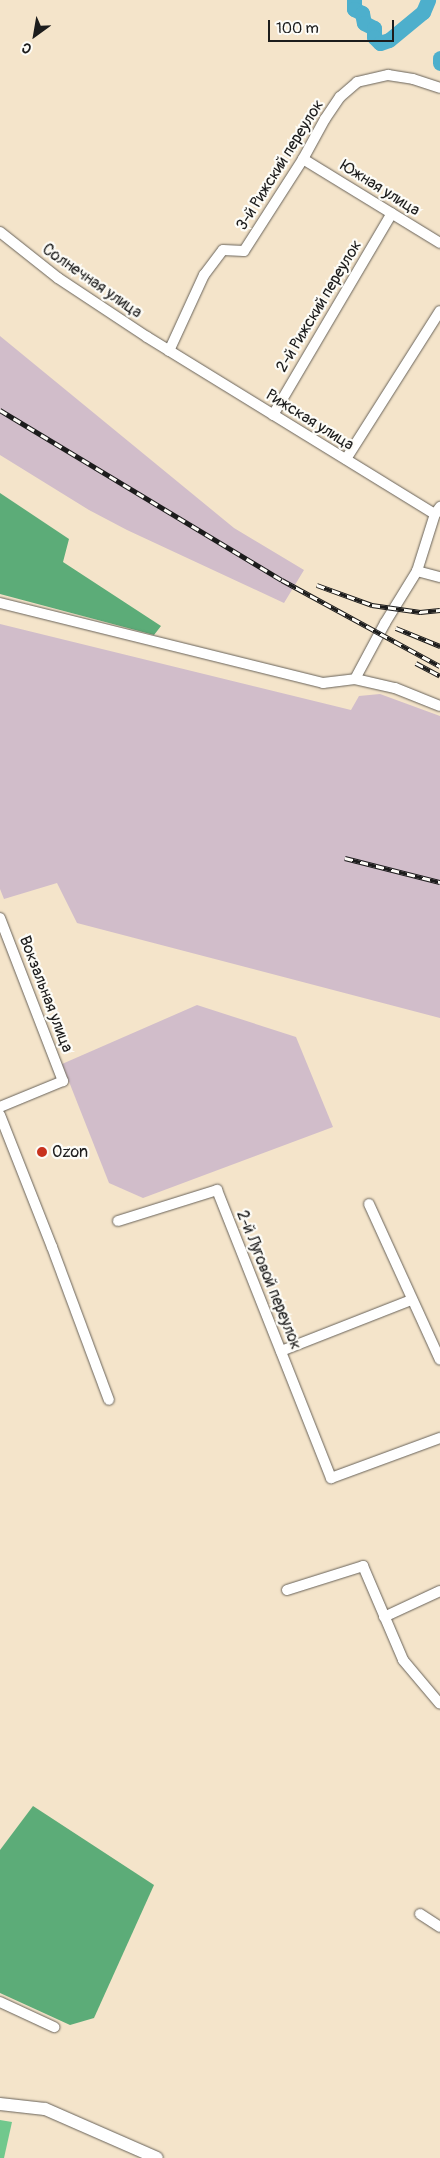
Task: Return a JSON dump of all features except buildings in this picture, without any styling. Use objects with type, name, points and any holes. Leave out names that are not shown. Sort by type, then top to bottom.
[{"type":"main road","points":[[0,2104],[45,2109],[157,2158]]},
{"type":"street","name":"3-й Рижский переулок","points":[[169,351],[204,276],[223,250],[244,251],[340,97],[357,82],[388,75],[413,79],[440,88]]},
{"type":"street","name":"Южная улица","points":[[303,158],[440,243]]},
{"type":"street","name":"2-й Рижский переулок","points":[[273,415],[392,213]]},
{"type":"street","name":"Солнечная улица","points":[[0,232],[58,278],[169,351]]},
{"type":"street","points":[[346,460],[440,311]]},
{"type":"street","name":"Рижская улица","points":[[169,351],[346,460],[438,510]]},
{"type":"street","points":[[355,679],[385,622],[416,572],[438,510]]},
{"type":"street","points":[[416,572],[440,577]]},
{"type":"street","points":[[0,603],[323,683],[355,679],[395,688],[440,706]]},
{"type":"street","name":"Вокзальная улица","points":[[0,1107],[63,1081],[1,924]]},
{"type":"street","points":[[0,1115],[52,1247],[108,1400]]},
{"type":"street","name":"2-й Луговой переулок","points":[[118,1221],[217,1190],[331,1478],[440,1438]]},
{"type":"street","points":[[369,1204],[411,1300],[440,1360]]},
{"type":"street","points":[[281,1351],[411,1300]]},
{"type":"street","points":[[287,1590],[363,1566],[403,1660],[440,1704]]},
{"type":"street","points":[[384,1617],[440,1591]]},
{"type":"street","points":[[420,1914],[440,1927]]},
{"type":"street","points":[[0,2002],[54,2027]]},
{"type":"shaded area","points":[[0,336],[234,528],[304,570],[284,603],[127,530],[89,510],[0,455]]},
{"type":"shaded area","points":[[0,624],[351,710],[359,696],[380,694],[440,716],[440,1018],[77,923],[57,883],[4,899],[0,889]]},
{"type":"shaded area","points":[[197,1005],[296,1037],[333,1127],[143,1198],[109,1183],[62,1064]]},
{"type":"green space","points":[[0,493],[69,539],[63,562],[161,626],[154,635],[0,594]]},
{"type":"green space","points":[[33,1806],[154,1885],[94,2018],[70,2025],[0,1993],[0,1850]]},
{"type":"green space","points":[[0,2120],[12,2122],[4,2158],[0,2158]]},
{"type":"waterway","points":[[354,0],[354,9],[362,13],[364,23],[374,28],[374,37],[380,43],[389,40],[423,12],[428,0]]},
{"type":"waterway","points":[[440,58],[440,63]]},
{"type":"railway","points":[[0,410],[282,580],[440,666]]},
{"type":"railway","points":[[317,585],[372,605],[420,612],[440,610]]},
{"type":"railway","points":[[396,628],[440,646]]},
{"type":"railway","points":[[416,663],[440,676]]},
{"type":"railway","points":[[345,858],[440,882]]},
{"type":"place","name":"Ozon","points":[[42,1152]]}]
